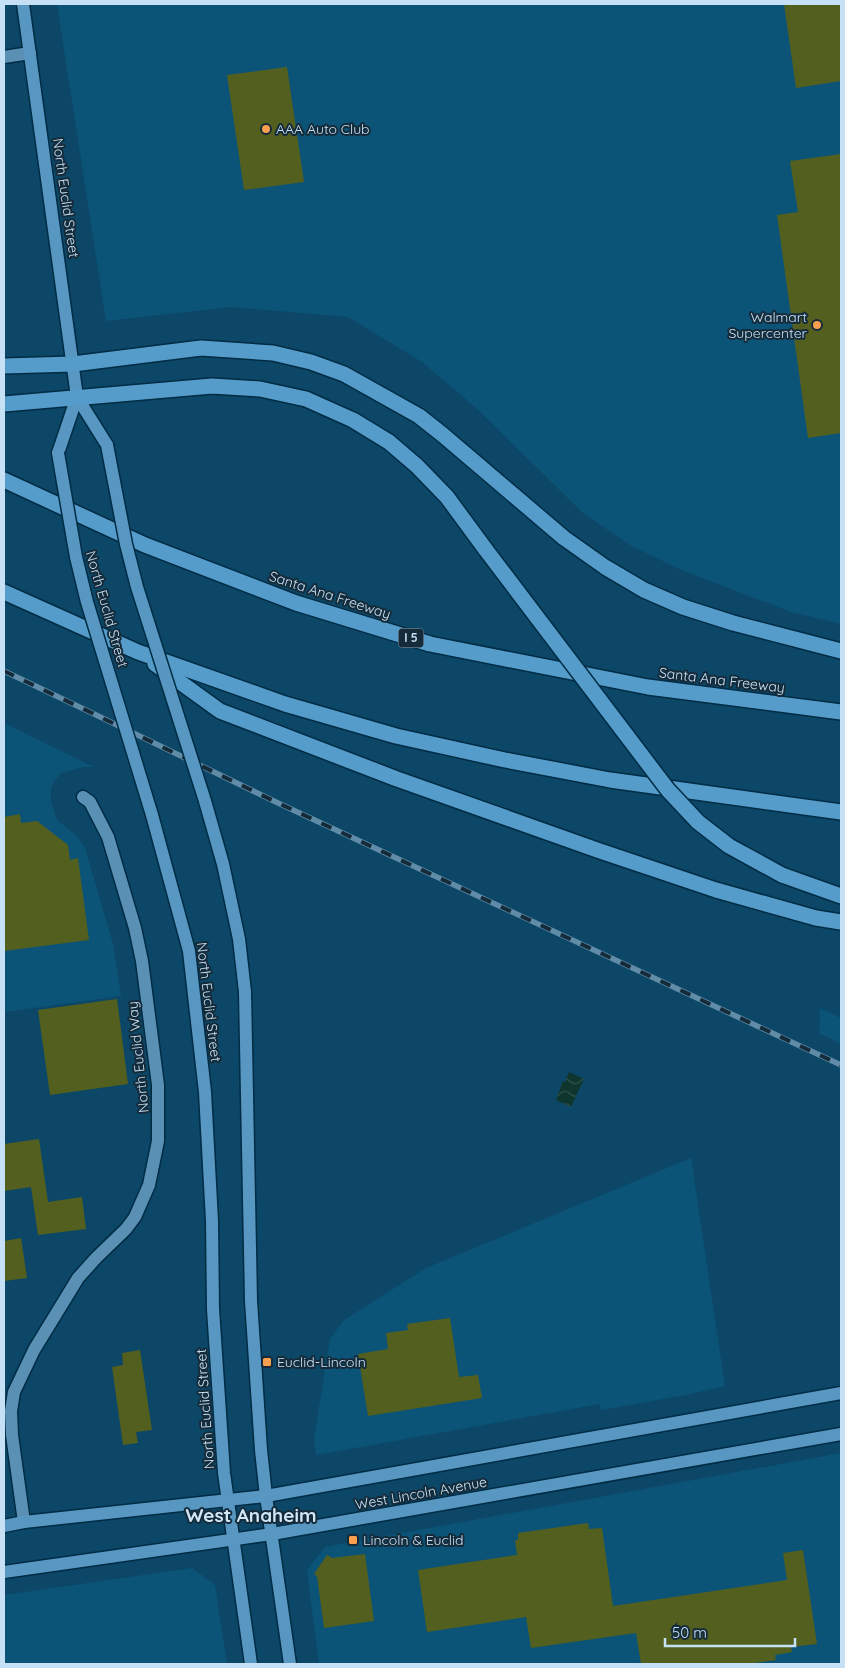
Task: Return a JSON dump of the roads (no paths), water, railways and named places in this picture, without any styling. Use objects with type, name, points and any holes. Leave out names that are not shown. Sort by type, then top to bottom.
[{"type":"highway","points":[[4,366],[73,364],[201,348],[273,353],[311,362],[344,374],[419,416],[564,538],[604,567],[644,590],[683,607],[733,623],[841,651]]},
{"type":"highway","points":[[4,404],[212,386],[260,389],[306,399],[354,420],[389,442],[417,466],[447,497],[668,790],[698,822],[729,846],[782,875],[841,896]]},
{"type":"highway","name":"Santa Ana Freeway","points":[[4,480],[172,556],[296,603],[430,644],[648,687],[841,712]]},
{"type":"highway","points":[[4,592],[138,652],[285,704],[396,736],[505,760],[610,780],[841,812]]},
{"type":"highway","points":[[138,652],[220,711],[397,779],[716,890],[816,918],[841,922]]},
{"type":"main road","name":"North Euclid Street","points":[[23,4],[77,397],[107,445],[126,544],[137,587],[202,791],[223,864],[239,939],[245,992],[252,1301],[260,1440],[290,1664]]},
{"type":"main road","name":"North Euclid Street","points":[[77,397],[58,453],[76,558],[87,602],[152,815],[189,951],[205,1092],[212,1221],[213,1309],[224,1473],[235,1540],[251,1664]]},
{"type":"main road","name":"West Lincoln Avenue","points":[[4,1526],[24,1522],[266,1496],[841,1393]]},
{"type":"main road","name":"West Lincoln Avenue","points":[[4,1572],[272,1534],[841,1434]]},
{"type":"street","points":[[4,57],[30,53]]},
{"type":"street","name":"North Euclid Way","points":[[24,1522],[12,1435],[11,1411],[14,1392],[34,1350],[78,1278],[126,1230],[135,1217],[149,1184],[158,1141],[159,1104],[157,1076],[137,936],[108,837],[90,802],[83,797]]},
{"type":"water","points":[[569,1072],[584,1079],[571,1107],[556,1100],[563,1081],[565,1082]]},
{"type":"railway","points":[[4,671],[278,803],[841,1065]]},
{"type":"place","name":"AAA Auto Club","points":[[266,129]]},
{"type":"place","name":"Walmart Supercenter","points":[[817,325]]},
{"type":"place","name":"Euclid-Lincoln","points":[[267,1362]]},
{"type":"place","name":"Lincoln & Euclid","points":[[353,1540]]},
{"type":"district","name":"West Anaheim","points":[[251,1515]]}]
